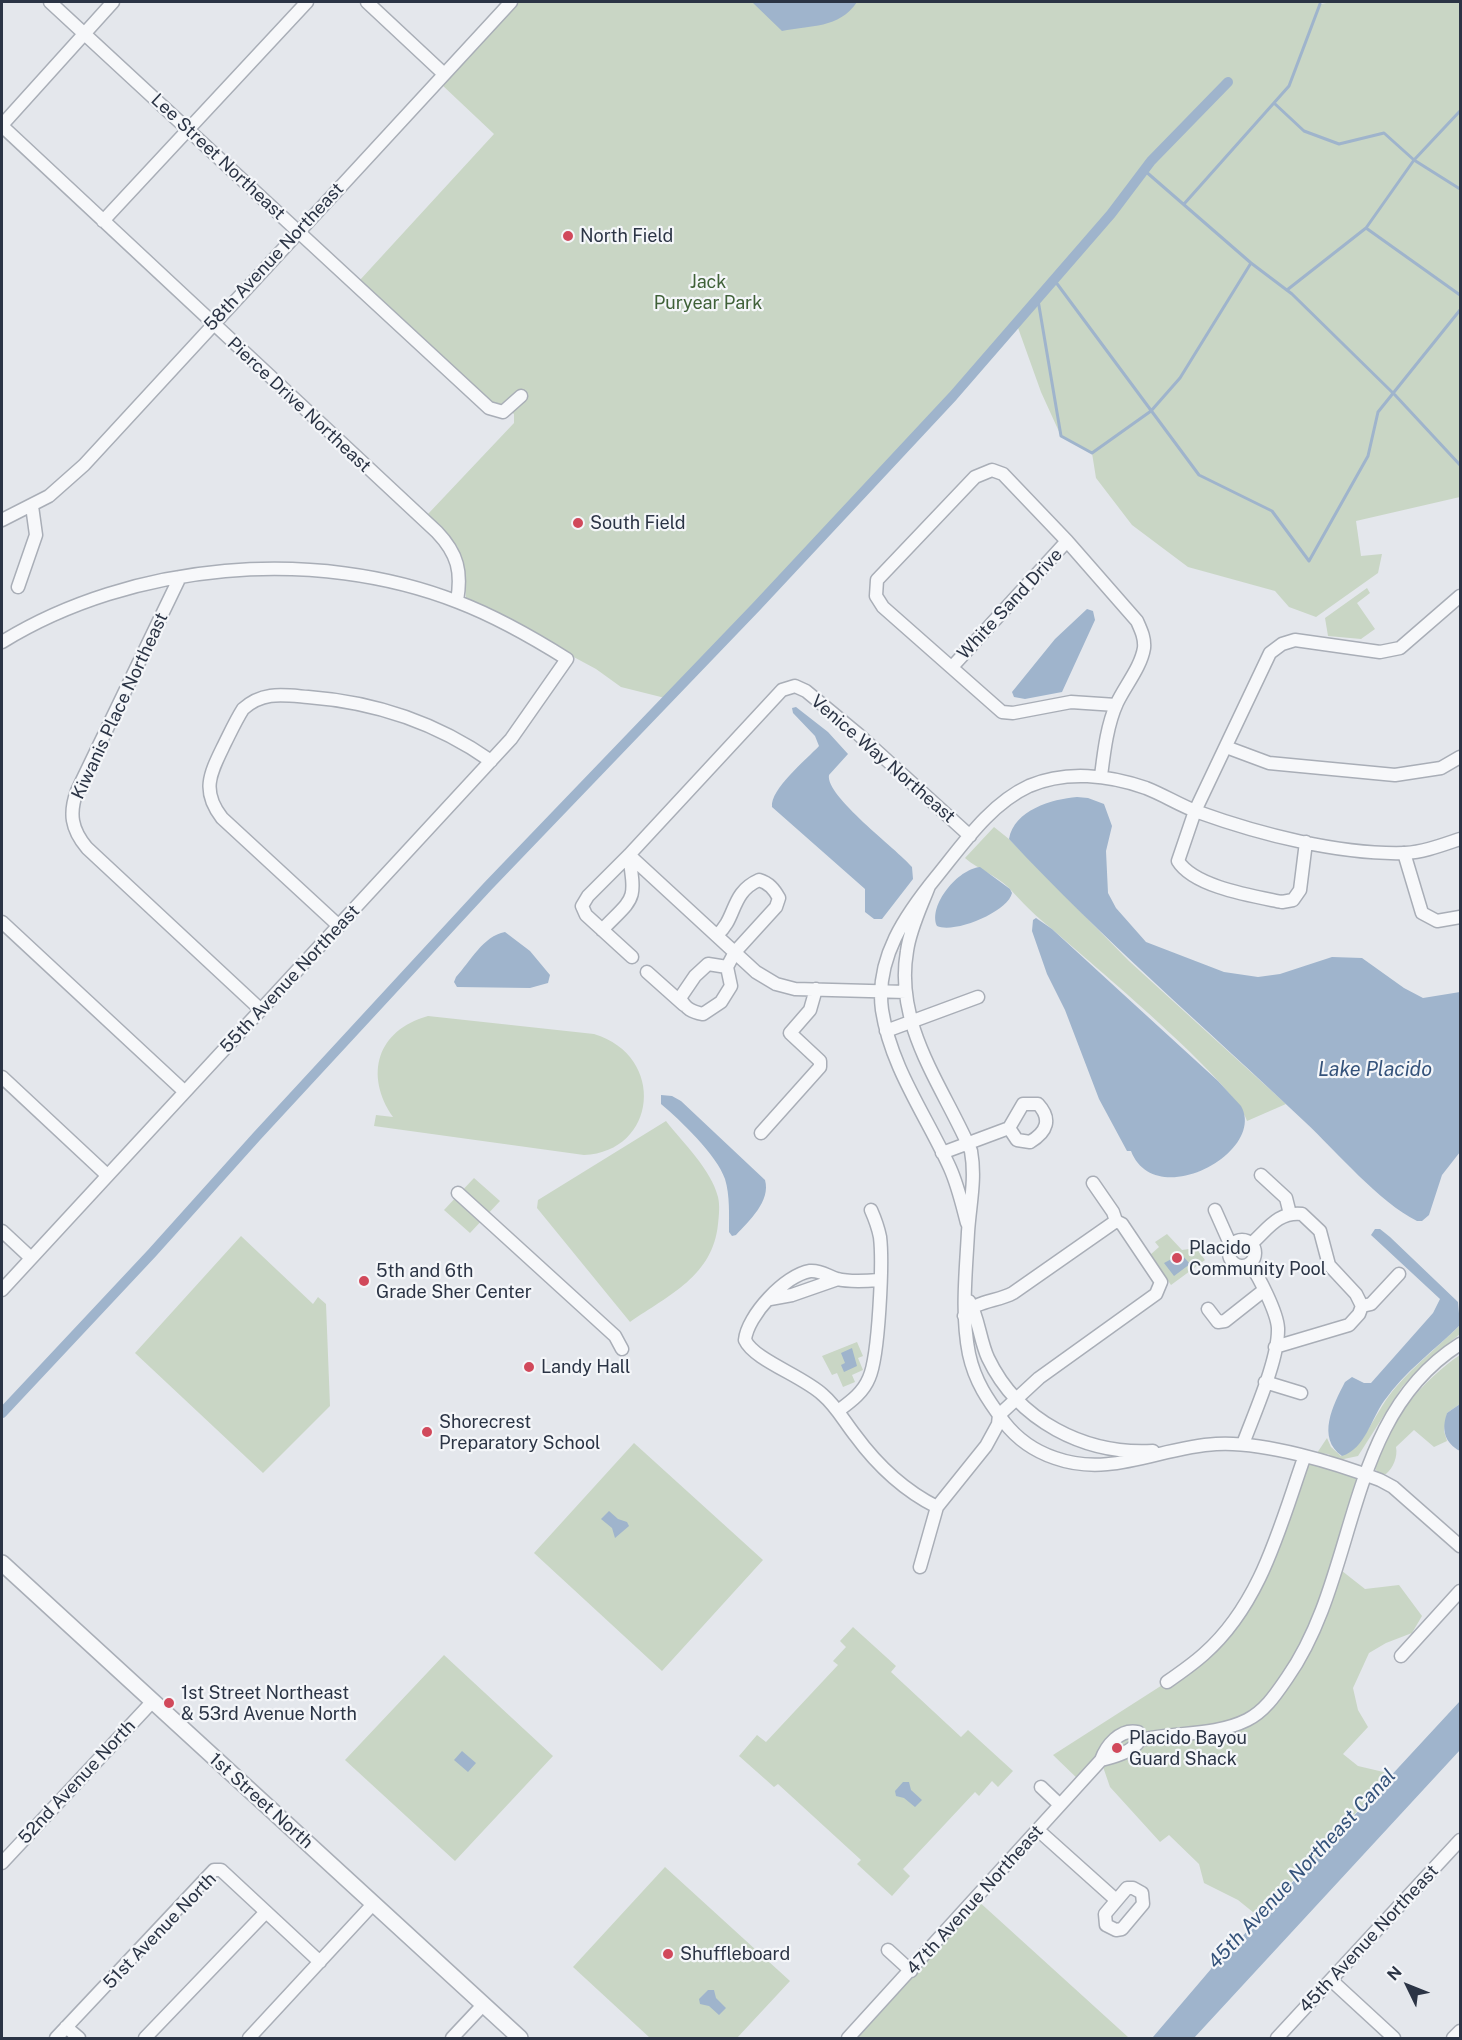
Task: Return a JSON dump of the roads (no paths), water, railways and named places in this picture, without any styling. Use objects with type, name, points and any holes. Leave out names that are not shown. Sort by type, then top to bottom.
[{"type":"street","name":"Lee Street Northeast","points":[[50,2],[489,408],[503,412],[521,396]]},
{"type":"street","points":[[2,126],[113,2]]},
{"type":"street","points":[[103,221],[307,2]]},
{"type":"street","points":[[367,2],[444,74]]},
{"type":"street","name":"58th Avenue Northeast","points":[[2,520],[49,496],[84,465],[511,2]]},
{"type":"street","name":"Pierce Drive Northeast","points":[[2,126],[447,542],[458,563],[460,576],[457,601]]},
{"type":"street","points":[[1101,776],[1105,746],[1116,705],[1140,659],[1144,647],[1143,634],[1137,621],[1067,541],[1003,474],[992,471],[975,477],[877,580],[874,588],[883,606],[1002,712],[1013,713],[1071,702],[1116,705]]},
{"type":"street","points":[[10,571],[20,582],[36,535],[32,506]]},
{"type":"street","name":"White Sand Drive","points":[[952,667],[1067,541]]},
{"type":"street","points":[[2,642],[34,624],[95,598],[180,577],[233,570],[323,570],[386,581],[457,601]]},
{"type":"street","name":"Kiwanis Place Northeast","points":[[180,577],[77,791],[72,808],[72,824],[87,848],[261,1010]]},
{"type":"street","points":[[1306,842],[1300,890],[1293,900],[1282,902],[1240,894],[1184,871],[1178,861],[1195,811],[1270,653],[1282,644],[1295,640],[1380,652],[1400,648],[1461,596]]},
{"type":"street","name":"55th Avenue Northeast","points":[[2,1290],[491,761],[521,727],[567,659],[524,632],[457,601]]},
{"type":"street","name":"Venice Way Northeast","points":[[629,855],[782,690],[795,686],[806,691],[858,734],[970,836]]},
{"type":"street","points":[[339,926],[216,810],[209,789],[214,767],[243,709],[250,703],[269,695],[348,701],[386,710],[446,734],[491,761]]},
{"type":"street","points":[[1226,747],[1269,763],[1395,775],[1441,768],[1461,757]]},
{"type":"street","points":[[968,1230],[960,1194],[896,1062],[886,1031],[881,992],[890,950],[900,926],[970,836],[1009,798],[1029,786],[1073,776],[1101,776],[1145,788],[1195,811],[1242,827],[1306,842],[1404,853],[1433,849],[1461,839]]},
{"type":"street","points":[[1404,853],[1422,913],[1437,921],[1461,917]]},
{"type":"street","points":[[629,855],[588,896],[582,906],[586,915],[632,957]]},
{"type":"street","points":[[602,930],[634,894],[629,855]]},
{"type":"street","points":[[629,855],[756,972],[776,984],[795,988],[906,992]]},
{"type":"street","points":[[647,972],[693,1012],[704,1014],[711,1011],[731,986],[727,967],[735,952],[776,907],[779,898],[766,882],[759,880],[743,891],[732,908],[726,927],[717,935]]},
{"type":"street","points":[[929,886],[907,951],[906,992],[915,1039],[968,1143],[974,1171],[968,1230],[967,1306],[975,1378],[999,1419],[1025,1444],[1074,1464],[1110,1465],[1216,1444],[1266,1447],[1364,1474],[1394,1487],[1461,1546]]},
{"type":"street","points":[[2,922],[184,1092]]},
{"type":"street","points":[[684,1005],[680,998],[694,976],[708,964],[727,967]]},
{"type":"street","points":[[761,1133],[820,1067],[820,1061],[790,1033],[810,1010],[816,989]]},
{"type":"street","points":[[886,1031],[978,997]]},
{"type":"street","points":[[2,1077],[107,1175]]},
{"type":"street","points":[[942,1153],[1009,1128]]},
{"type":"street","points":[[1261,1175],[1286,1198],[1290,1214]]},
{"type":"street","points":[[920,1567],[937,1507],[986,1446],[999,1419],[1039,1378],[1159,1291],[1161,1282],[1156,1272],[1122,1224],[1116,1221],[1093,1184]]},
{"type":"street","points":[[458,1193],[615,1336],[622,1349]]},
{"type":"street","points":[[838,1412],[861,1390],[873,1368],[880,1236],[871,1210]]},
{"type":"street","points":[[1215,1210],[1232,1246]]},
{"type":"street","points":[[1251,1244],[1278,1218],[1290,1214],[1302,1214],[1320,1231],[1329,1265],[1356,1294],[1362,1306]]},
{"type":"street","points":[[967,1306],[995,1301],[1013,1293],[1116,1221]]},
{"type":"street","points":[[2,1231],[31,1258]]},
{"type":"street","points":[[1243,1240],[1251,1244],[1255,1254],[1250,1264],[1241,1266],[1233,1263],[1229,1254],[1232,1246],[1243,1240]]},
{"type":"street","points":[[1243,1444],[1265,1382],[1275,1347],[1278,1326],[1250,1264]]},
{"type":"street","points":[[838,1279],[820,1271],[802,1274],[786,1282],[750,1321],[745,1340],[748,1347],[765,1360],[806,1381],[838,1412],[890,1476],[921,1499],[937,1507]]},
{"type":"street","points":[[1275,1347],[1340,1329],[1354,1320],[1362,1306],[1371,1304],[1399,1274]]},
{"type":"street","points":[[770,1299],[792,1295],[838,1279],[879,1280]]},
{"type":"street","points":[[1208,1309],[1218,1322],[1225,1321],[1263,1291]]},
{"type":"street","points":[[967,1306],[989,1361],[1017,1400],[1050,1426],[1087,1444],[1125,1451],[1174,1451]]},
{"type":"street","name":"47th Avenue Northeast","points":[[848,2038],[1101,1760],[1127,1751],[1140,1740],[1168,1733],[1229,1726],[1246,1720],[1263,1710],[1299,1661],[1319,1620],[1364,1474],[1379,1438],[1405,1396],[1431,1367],[1461,1344]]},
{"type":"street","points":[[1265,1382],[1301,1393]]},
{"type":"street","points":[[1167,1682],[1204,1654],[1242,1611],[1260,1579],[1304,1458]]},
{"type":"street","name":"1st Street North","points":[[2,1563],[520,2038]]},
{"type":"street","points":[[1401,1656],[1461,1591]]},
{"type":"street","name":"52nd Avenue North","points":[[2,1863],[152,1702]]},
{"type":"street","points":[[1041,1787],[1060,1805]]},
{"type":"street","points":[[1038,1830],[1115,1899]]},
{"type":"street","name":"45th Avenue Northeast","points":[[1277,2038],[1461,1840]]},
{"type":"street","name":"51st Avenue North","points":[[56,2038],[214,1870],[221,1870],[320,1962]]},
{"type":"street","points":[[249,2038],[374,1904]]},
{"type":"street","points":[[145,2038],[265,1912]]},
{"type":"street","points":[[888,1950],[910,1971]]},
{"type":"street","points":[[1331,1980],[1394,2038]]},
{"type":"street","points":[[452,2038],[483,2004]]},
{"type":"street","points":[[66,2027],[78,2038]]},
{"type":"street","points":[[1453,2038],[1461,2031]]},
{"type":"water","points":[[752,2],[857,2],[850,11],[833,21],[782,31]]},
{"type":"water","points":[[1087,609],[1093,611],[1095,620],[1062,692],[1025,699],[1014,697],[1012,692],[1055,639]]},
{"type":"water","points":[[796,707],[828,732],[848,754],[829,775],[838,796],[912,867],[913,879],[882,919],[874,919],[865,912],[865,889],[772,807],[773,800],[783,783],[819,746],[815,736],[793,713],[792,708]]},
{"type":"water","name":"Lake Placido","points":[[1077,797],[1104,804],[1112,826],[1106,851],[1108,893],[1116,908],[1146,942],[1224,972],[1258,977],[1280,974],[1332,957],[1362,958],[1404,988],[1423,998],[1460,992],[1460,1152],[1442,1175],[1429,1215],[1422,1221],[1417,1221],[1403,1213],[1373,1189],[1305,1122],[1117,948],[1009,839],[1012,829],[1026,813],[1057,800]]},
{"type":"water","points":[[980,867],[1010,889],[1012,893],[1008,900],[991,914],[979,920],[955,927],[937,926],[935,918],[937,908],[947,889],[963,874]]},
{"type":"water","points":[[1036,918],[1052,929],[1218,1081],[1241,1106],[1245,1124],[1238,1141],[1224,1157],[1205,1169],[1183,1176],[1162,1177],[1144,1169],[1131,1151],[1127,1151],[1099,1099],[1065,1010],[1047,974],[1032,931],[1033,920]]},
{"type":"water","points":[[505,932],[530,951],[550,975],[548,983],[530,988],[457,987],[454,982],[456,977],[478,950],[497,934]]},
{"type":"water","points":[[661,1095],[672,1096],[681,1101],[765,1180],[766,1188],[762,1203],[736,1235],[732,1236],[729,1232],[728,1192],[721,1170],[697,1138],[661,1104]]},
{"type":"water","points":[[1375,1229],[1380,1229],[1390,1237],[1458,1302],[1460,1325],[1401,1380],[1379,1408],[1362,1440],[1350,1452],[1342,1456],[1334,1449],[1328,1431],[1332,1411],[1345,1382],[1352,1377],[1364,1383],[1371,1383],[1433,1313],[1440,1299],[1371,1235]]},
{"type":"water","points":[[1181,1254],[1190,1264],[1174,1276],[1164,1263]]},
{"type":"water","points":[[852,1348],[857,1366],[844,1372],[841,1365],[845,1363],[841,1353]]},
{"type":"water","points":[[1460,1404],[1460,1451],[1448,1440],[1444,1425],[1447,1413]]},
{"type":"water","points":[[609,1511],[618,1519],[627,1522],[629,1526],[615,1538],[612,1528],[601,1519]]},
{"type":"water","points":[[1460,1701],[1460,1750],[1194,2038],[1149,2038],[1153,2037],[1211,1969],[1214,1959],[1239,1940]]},
{"type":"water","points":[[462,1751],[476,1763],[468,1772],[454,1760]]},
{"type":"water","points":[[903,1782],[909,1782],[911,1790],[922,1800],[915,1807],[904,1798],[896,1796],[895,1791]]},
{"type":"water","points":[[708,1990],[714,1990],[716,1998],[726,2008],[719,2015],[709,2006],[700,2004],[699,1999]]},
{"type":"waterway","points":[[1184,204],[1289,86],[1320,4]]},
{"type":"waterway","points":[[2,1413],[488,886],[756,607],[953,396],[1111,214],[1151,161],[1228,82]]},
{"type":"waterway","points":[[1274,103],[1304,131],[1339,144],[1384,133],[1414,160],[1460,189]]},
{"type":"waterway","points":[[1287,290],[1366,228],[1414,160],[1460,111]]},
{"type":"waterway","points":[[1144,170],[1251,263],[1292,294],[1395,395],[1460,465]]},
{"type":"waterway","points":[[1366,228],[1460,295]]},
{"type":"waterway","points":[[1038,300],[1061,436],[1092,453],[1151,411],[1180,378],[1251,263]]},
{"type":"waterway","points":[[1055,281],[1199,475],[1272,511],[1309,561],[1368,456],[1378,412],[1460,310]]},
{"type":"place","name":"North Field","points":[[568,236]]},
{"type":"place","name":"South Field","points":[[578,523]]},
{"type":"place","name":"Placido Community Pool","points":[[1177,1258]]},
{"type":"place","name":"5th and 6th Grade Sher Center","points":[[364,1281]]},
{"type":"place","name":"Landy Hall","points":[[529,1367]]},
{"type":"place","name":"Shorecrest Preparatory School","points":[[427,1432]]},
{"type":"place","name":"1st Street Northeast & 53rd Avenue North","points":[[169,1703]]},
{"type":"place","name":"Placido Bayou Guard Shack","points":[[1117,1748]]},
{"type":"place","name":"Shuffleboard","points":[[668,1954]]},
{"type":"park label","name":"Jack Puryear Park","points":[[708,292]]},
{"type":"water label","name":"45th Avenue Northeast Canal","points":[[1302,1869]]}]
